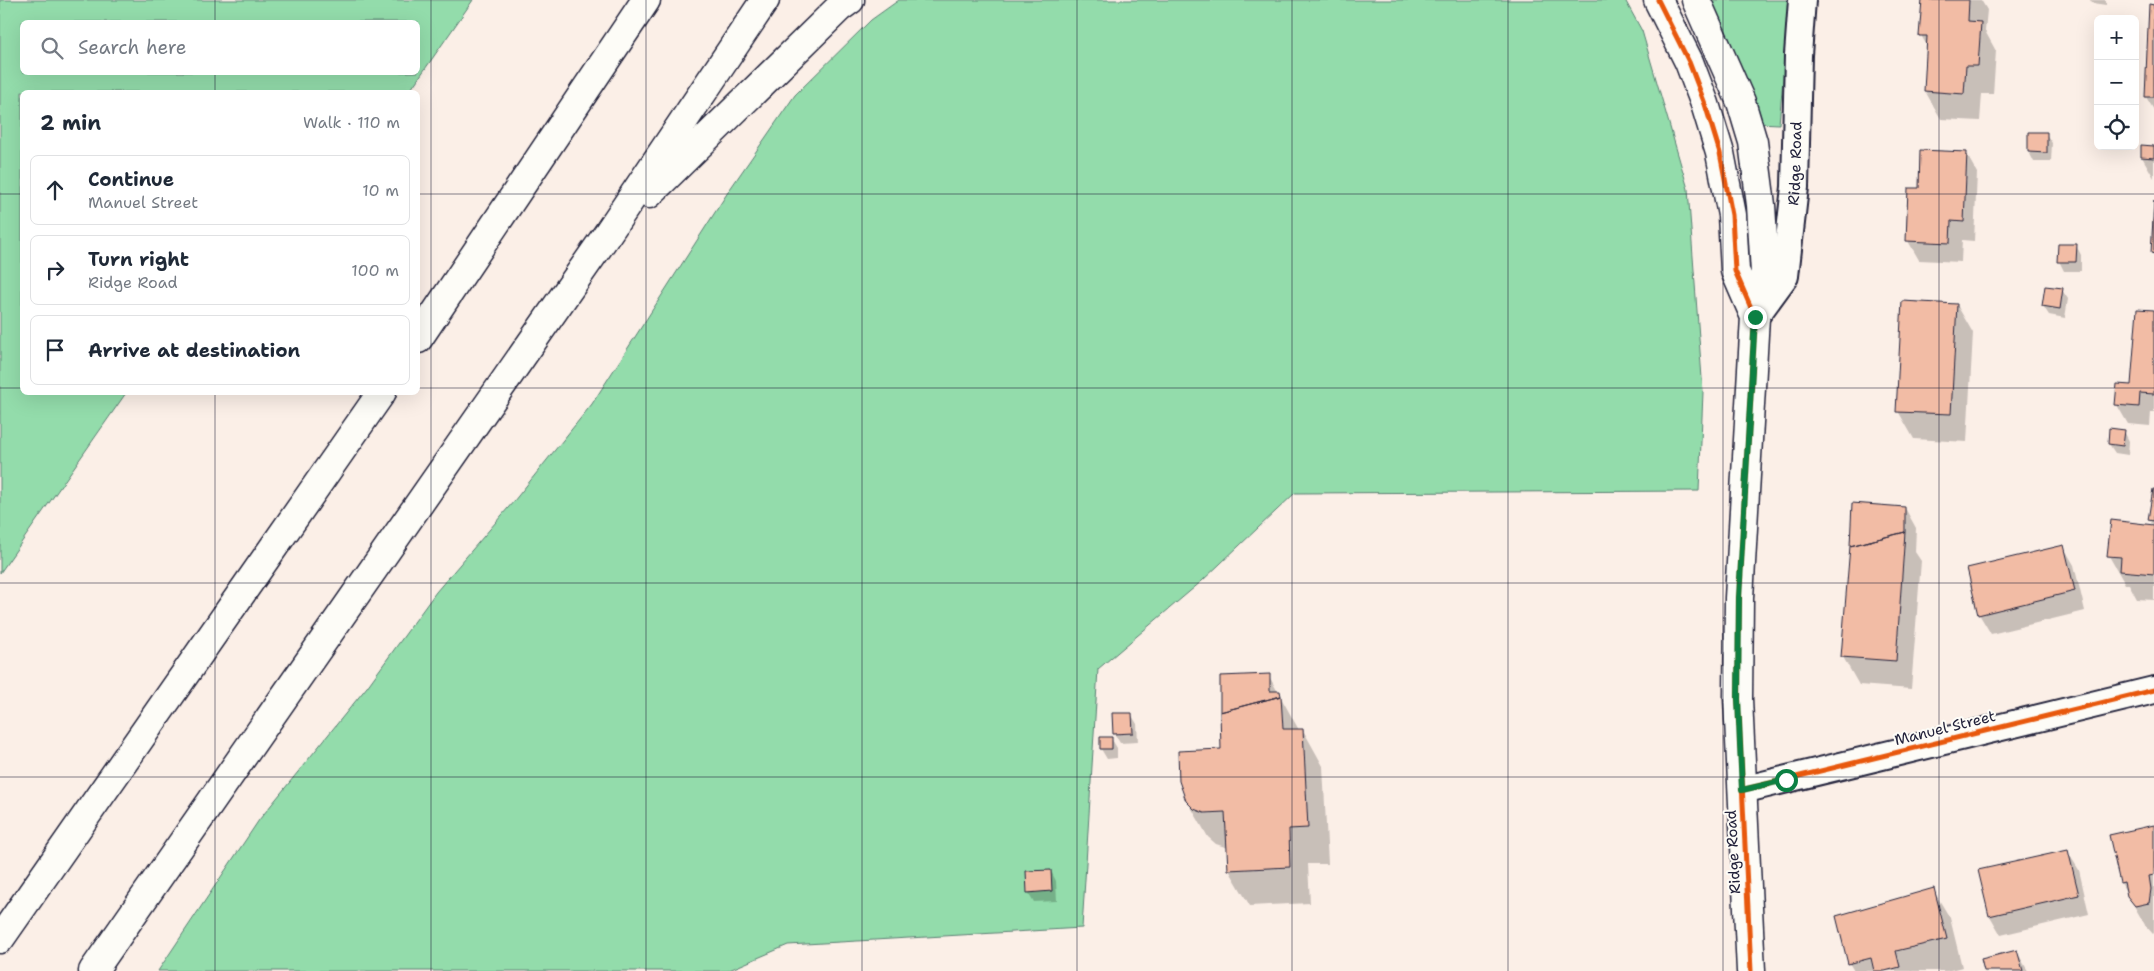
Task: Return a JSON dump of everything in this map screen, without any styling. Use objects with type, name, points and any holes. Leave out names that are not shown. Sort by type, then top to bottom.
[{"type":"main road","points":[[420,336],[646,0]]},
{"type":"main road","points":[[93,971],[608,233],[765,0]]},
{"type":"main road","points":[[608,233],[839,8],[850,0]]},
{"type":"main road","name":"Ridge Road","points":[[1658,0],[1689,62],[1705,104],[1720,153],[1732,215],[1735,270],[1755,317],[1739,598],[1738,699],[1751,971]]},
{"type":"main road","points":[[1696,0],[1741,102],[1753,142],[1761,205],[1764,274],[1755,317]]},
{"type":"main road","points":[[0,939],[380,395]]},
{"type":"street","name":"Ridge Road","points":[[1755,317],[1785,276],[1795,187],[1798,55],[1802,0]]},
{"type":"street","name":"Manuel Street","points":[[1742,790],[2154,690]]},
{"type":"green space","points":[[0,0],[473,0],[410,90],[20,90],[20,395],[125,395],[0,573]]},
{"type":"green space","points":[[899,0],[1625,0],[1642,31],[1688,189],[1703,392],[1699,491],[1295,493],[1202,581],[1098,669],[1082,928],[788,945],[727,971],[158,971],[259,820],[367,687],[436,592],[514,501],[592,404],[730,189],[795,95],[871,20]]},
{"type":"green space","points":[[1706,0],[1790,0],[1779,124],[1758,123]]},
{"type":"building","points":[[1922,0],[1969,0],[1968,21],[1981,22],[1978,66],[1966,66],[1964,94],[1924,91],[1927,36],[1919,36]]},
{"type":"building","points":[[2149,4],[2154,5],[2154,97],[2145,97]]},
{"type":"building","points":[[2028,132],[2047,132],[2047,153],[2028,152]]},
{"type":"building","points":[[2141,145],[2154,146],[2154,158],[2141,157]]},
{"type":"building","points":[[1920,150],[1967,152],[1964,222],[1951,221],[1950,243],[1906,241],[1908,188],[1919,188]]},
{"type":"building","points":[[2154,201],[2154,254],[2151,253]]},
{"type":"building","points":[[2058,244],[2077,244],[2076,262],[2057,262]]},
{"type":"building","points":[[2045,286],[2063,288],[2060,309],[2042,306]]},
{"type":"building","points":[[1902,301],[1957,304],[1951,414],[1896,412]]},
{"type":"building","points":[[2137,309],[2154,310],[2154,394],[2140,393],[2139,407],[2115,405],[2117,384],[2131,385]]},
{"type":"building","points":[[2109,428],[2125,430],[2123,446],[2108,444]]},
{"type":"building","points":[[2154,489],[2154,521],[2148,520]]},
{"type":"building","points":[[1852,503],[1905,507],[1905,532],[1850,546]]},
{"type":"building","points":[[2111,520],[2154,525],[2154,574],[2120,571],[2121,557],[2107,556]]},
{"type":"building","points":[[1905,532],[1896,661],[1841,657],[1850,546]]},
{"type":"building","points":[[2064,545],[2075,591],[1978,615],[1967,568]]},
{"type":"building","points":[[1270,674],[1270,691],[1280,691],[1281,696],[1220,712],[1220,676]]},
{"type":"building","points":[[1281,696],[1283,729],[1303,729],[1308,828],[1289,829],[1290,867],[1228,870],[1225,812],[1204,813],[1194,809],[1186,801],[1179,781],[1178,751],[1221,749],[1220,712]]},
{"type":"building","points":[[1112,713],[1132,713],[1133,733],[1113,734]]},
{"type":"building","points":[[1100,737],[1112,737],[1112,749],[1100,749]]},
{"type":"building","points":[[2154,825],[2154,875],[2149,876],[2151,889],[2149,903],[2135,906],[2127,896],[2124,882],[2120,883],[2109,835]]},
{"type":"building","points":[[2068,850],[2079,895],[1989,916],[1978,870]]},
{"type":"building","points":[[1051,870],[1052,891],[1027,893],[1026,871]]},
{"type":"building","points":[[1934,888],[1947,939],[1896,951],[1900,967],[1885,971],[1874,971],[1871,958],[1848,964],[1836,916]]},
{"type":"building","points":[[2017,950],[2023,971],[1984,971],[1981,959]]},
{"type":"cycle path","points":[[1658,0],[1689,62],[1705,104],[1720,153],[1732,215],[1735,271],[1755,317],[1739,598],[1738,699],[1751,971]]},
{"type":"cycle path","points":[[1742,790],[2154,690]]},
{"type":"route","points":[[1755,317],[1739,598],[1738,699],[1742,790],[1786,780]]}]
